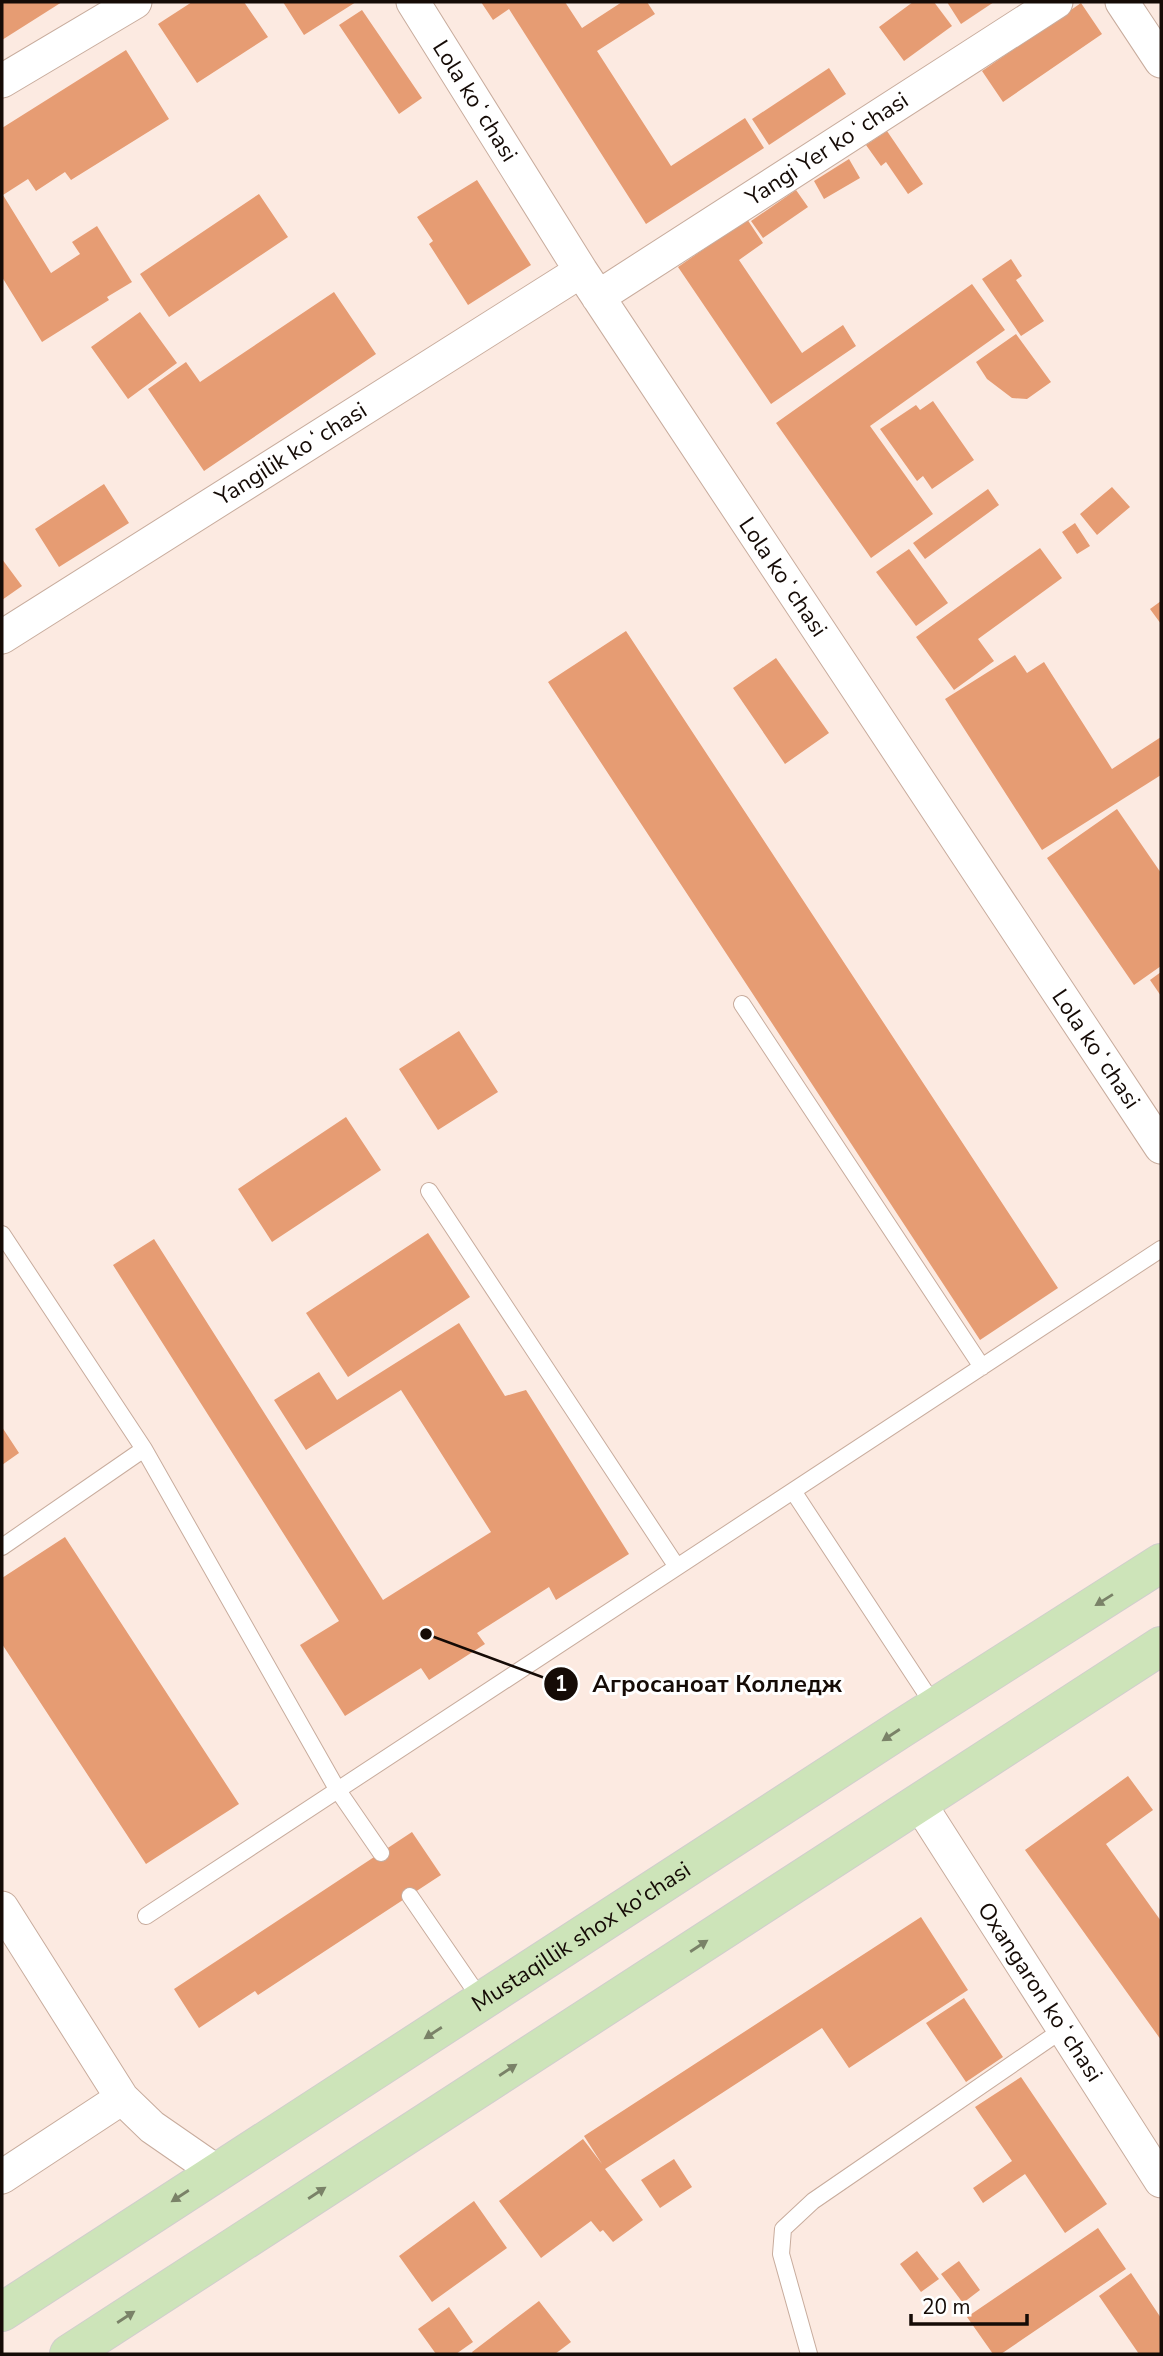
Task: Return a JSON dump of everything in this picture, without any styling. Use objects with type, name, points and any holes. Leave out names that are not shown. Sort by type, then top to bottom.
[{"type":"main road","name":"Mustaqillik shox ko'chasi","points":[[2,2312],[1161,1563]]},
{"type":"main road","points":[[87,2349],[1161,1646]]},
{"type":"street","points":[[2,81],[135,2]]},
{"type":"street","name":"Lola koʻchasi","points":[[413,2],[589,284],[1161,1147]]},
{"type":"street","name":"Yangi Yer koʻchasi","points":[[589,284],[1056,2]]},
{"type":"street","points":[[1122,2],[1161,61]]},
{"type":"street","name":"Yangilik koʻchasi","points":[[2,637],[589,284]]},
{"type":"street","name":"Oxangaron koʻchasi","points":[[919,1803],[1161,2181]]},
{"type":"street","points":[[2,1908],[122,2098],[152,2127],[217,2172]]},
{"type":"street","points":[[2,2177],[122,2098]]},
{"type":"lane","points":[[742,1004],[982,1367]]},
{"type":"lane","points":[[429,1191],[677,1567]]},
{"type":"lane","points":[[2,1234],[144,1449],[337,1789],[381,1853]]},
{"type":"lane","points":[[146,1916],[1161,1249]]},
{"type":"lane","points":[[2,1547],[144,1449]]},
{"type":"lane","points":[[793,1491],[935,1707]]},
{"type":"lane","points":[[410,1896],[482,2001]]},
{"type":"lane","points":[[809,2354],[781,2254],[783,2229],[813,2201],[1065,2028]]},
{"type":"building","points":[[2,2],[62,2],[2,40]]},
{"type":"building","points":[[192,2],[244,2],[268,37],[197,83],[158,24]]},
{"type":"building","points":[[283,2],[356,2],[304,35]]},
{"type":"building","points":[[481,2],[565,2],[582,28],[622,2],[647,2],[655,14],[597,51],[671,166],[745,118],[764,148],[646,224],[509,9],[493,20]]},
{"type":"building","points":[[913,2],[934,2],[952,26],[904,61],[879,27]]},
{"type":"building","points":[[947,2],[994,2],[961,24]]},
{"type":"building","points":[[1081,3],[1102,34],[1003,102],[982,71]]},
{"type":"building","points":[[362,10],[422,98],[399,114],[339,25]]},
{"type":"building","points":[[126,50],[169,119],[71,180],[65,172],[36,191],[28,179],[3,195],[51,273],[80,254],[72,242],[97,226],[132,282],[107,297],[109,300],[42,342],[2,277],[2,128]]},
{"type":"building","points":[[829,68],[846,94],[769,145],[752,119]]},
{"type":"building","points":[[887,131],[923,184],[908,194],[886,162],[881,166],[866,145]]},
{"type":"building","points":[[849,159],[860,178],[824,199],[814,181]]},
{"type":"building","points":[[477,180],[531,265],[468,305],[429,244],[433,241],[417,217]]},
{"type":"building","points":[[796,190],[808,207],[763,238],[751,221]]},
{"type":"building","points":[[259,194],[288,237],[169,317],[140,274]]},
{"type":"building","points":[[747,219],[763,243],[739,260],[802,353],[843,325],[856,346],[771,404],[678,267]]},
{"type":"building","points":[[1011,259],[1022,276],[1016,280],[1044,321],[1021,336],[982,279]]},
{"type":"building","points":[[972,284],[1005,330],[870,426],[933,514],[871,558],[776,423]]},
{"type":"building","points":[[334,292],[376,354],[204,471],[148,389],[186,362],[200,382]]},
{"type":"building","points":[[140,312],[177,363],[128,399],[91,347]]},
{"type":"building","points":[[1016,334],[1051,382],[1027,399],[1012,398],[987,379],[976,362]]},
{"type":"building","points":[[933,401],[974,460],[932,489],[923,476],[917,481],[880,429],[916,405],[920,410]]},
{"type":"building","points":[[104,484],[129,523],[59,567],[35,529]]},
{"type":"building","points":[[1112,487],[1130,507],[1097,535],[1080,514]]},
{"type":"building","points":[[988,489],[999,505],[925,559],[913,543]]},
{"type":"building","points":[[1075,523],[1090,546],[1077,554],[1062,532]]},
{"type":"building","points":[[1040,548],[1062,578],[978,639],[994,661],[954,690],[916,637]]},
{"type":"building","points":[[909,549],[948,603],[916,626],[876,572]]},
{"type":"building","points":[[2,559],[22,586],[2,600]]},
{"type":"building","points":[[1161,601],[1161,624],[1150,609]]},
{"type":"building","points":[[626,631],[1058,1288],[980,1340],[548,682]]},
{"type":"building","points":[[1015,655],[1027,673],[1044,662],[1112,769],[1161,737],[1161,775],[1042,850],[945,699]]},
{"type":"building","points":[[776,658],[829,733],[785,764],[733,688]]},
{"type":"building","points":[[1117,809],[1161,873],[1161,966],[1134,985],[1047,858]]},
{"type":"building","points":[[1161,972],[1161,996],[1150,980]]},
{"type":"building","points":[[459,1031],[498,1092],[438,1130],[399,1069]]},
{"type":"building","points":[[346,1117],[381,1170],[272,1242],[238,1189]]},
{"type":"building","points":[[428,1233],[470,1297],[348,1377],[306,1313]]},
{"type":"building","points":[[154,1239],[383,1600],[491,1532],[401,1390],[306,1450],[274,1400],[319,1372],[337,1400],[459,1323],[505,1396],[526,1390],[629,1554],[556,1600],[549,1587],[477,1633],[485,1644],[429,1680],[421,1668],[345,1716],[300,1645],[339,1621],[113,1265]]},
{"type":"building","points":[[2,1427],[19,1453],[2,1465]]},
{"type":"building","points":[[65,1537],[239,1804],[146,1864],[2,1644],[2,1578]]},
{"type":"building","points":[[1128,1776],[1153,1810],[1106,1844],[1161,1921],[1161,2040],[1025,1850]]},
{"type":"building","points":[[412,1832],[441,1875],[258,1995],[255,1991],[199,2028],[174,1989]]},
{"type":"building","points":[[921,1917],[968,1990],[849,2068],[822,2028],[605,2169],[643,2220],[613,2242],[591,2221],[541,2258],[499,2201],[583,2139],[602,2164],[584,2136]]},
{"type":"building","points":[[964,1998],[1003,2057],[966,2082],[926,2023]]},
{"type":"building","points":[[1021,2077],[1107,2204],[1065,2233],[1025,2174],[983,2203],[973,2188],[1012,2161],[975,2107]]},
{"type":"building","points":[[674,2159],[692,2187],[660,2208],[641,2180]]},
{"type":"building","points":[[474,2201],[507,2248],[432,2302],[399,2256]]},
{"type":"building","points":[[1098,2228],[1126,2269],[1001,2354],[993,2354],[967,2317]]},
{"type":"building","points":[[917,2251],[939,2279],[921,2292],[900,2264]]},
{"type":"building","points":[[959,2261],[980,2290],[963,2303],[941,2274]]},
{"type":"building","points":[[1131,2273],[1161,2318],[1161,2354],[1139,2354],[1099,2296]]},
{"type":"building","points":[[539,2301],[571,2342],[555,2354],[473,2354],[472,2352]]},
{"type":"building","points":[[449,2307],[473,2342],[456,2354],[436,2354],[418,2329]]},
{"type":"place","name":"Агросаноат Колледж","points":[[426,1634]]}]
